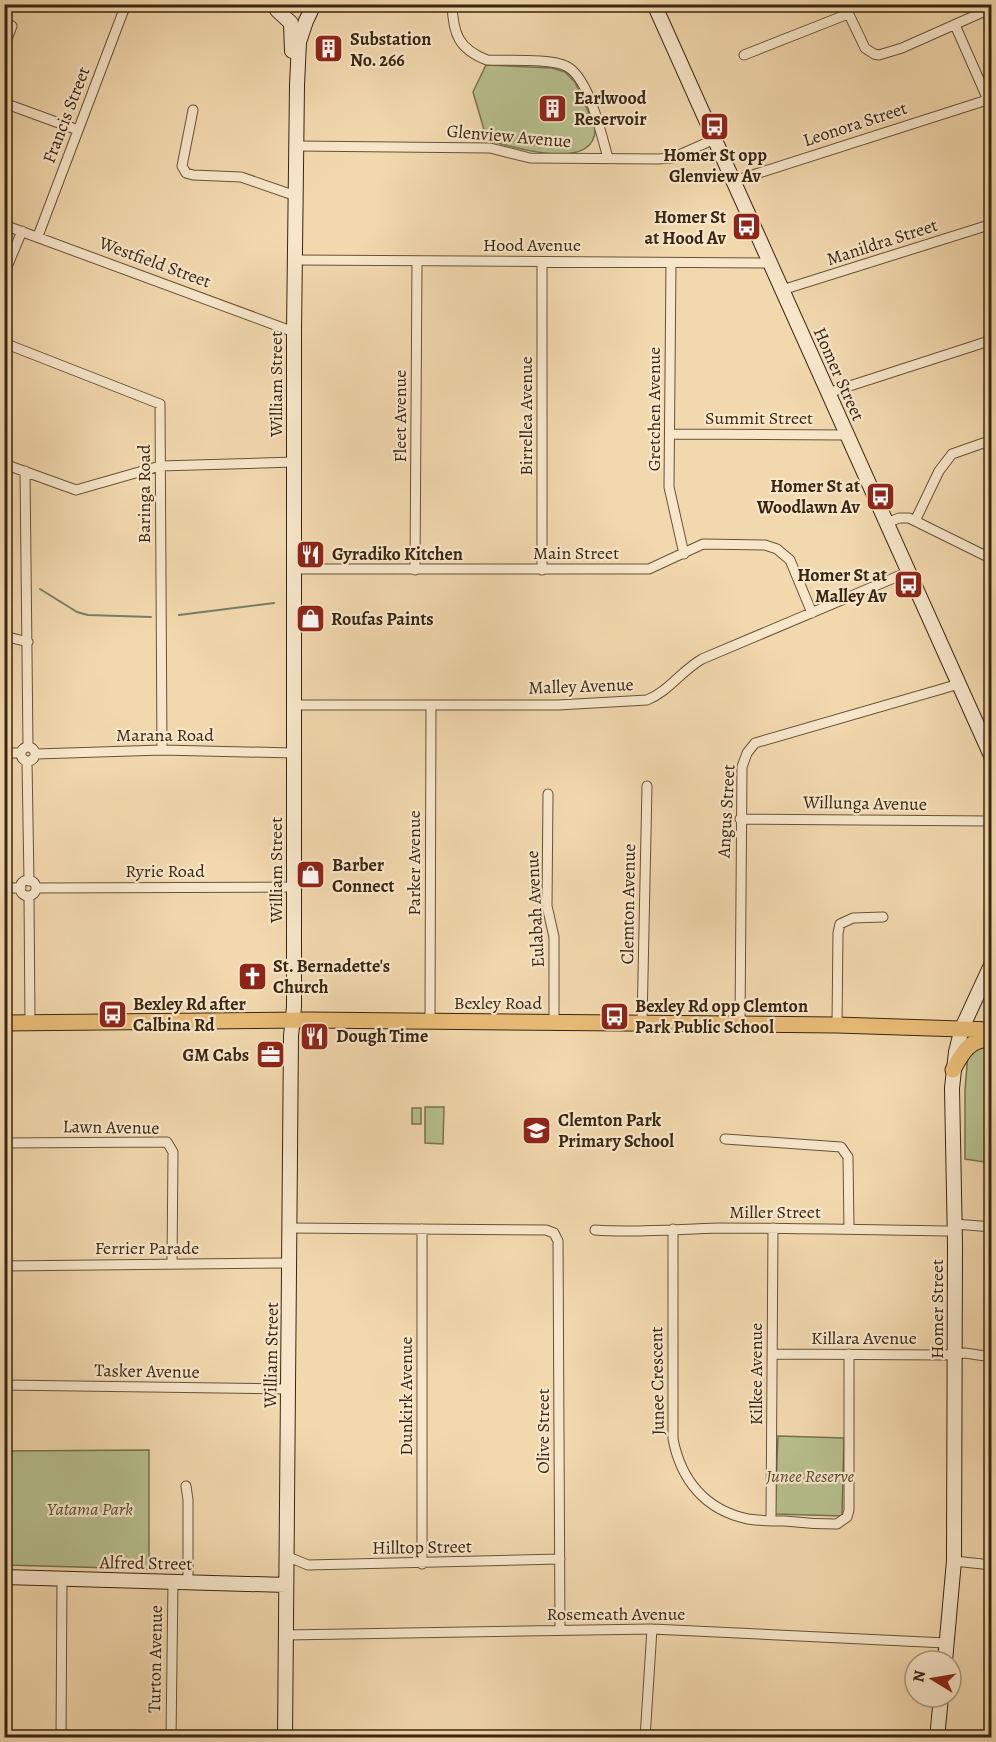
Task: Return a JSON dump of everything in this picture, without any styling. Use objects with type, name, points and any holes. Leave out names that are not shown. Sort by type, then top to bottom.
[{"type":"main road","name":"Bexley Road","points":[[4,1023],[293,1021],[740,1024],[992,1030]]},
{"type":"main road","points":[[953,1070],[969,1045],[980,1039],[992,1039]]},
{"type":"street","name":"Francis Street","points":[[38,236],[126,4]]},
{"type":"street","name":"William Street","points":[[285,1737],[294,887],[294,332],[297,85],[298,48],[314,4]]},
{"type":"street","points":[[452,4],[453,22],[459,40],[464,47],[478,57],[487,60],[558,63],[573,70],[581,81],[599,124],[608,158]]},
{"type":"street","name":"Homer Street","points":[[654,4],[992,758]]},
{"type":"street","points":[[844,4],[862,43],[869,52],[879,55],[902,48],[992,8]]},
{"type":"street","points":[[271,7],[306,21]]},
{"type":"street","points":[[271,7],[291,23],[292,76],[297,85]]},
{"type":"street","points":[[744,55],[848,14]]},
{"type":"street","points":[[955,25],[992,109]]},
{"type":"street","points":[[4,47],[12,26]]},
{"type":"street","name":"Leonora Street","points":[[734,181],[987,100]]},
{"type":"street","points":[[4,104],[78,130]]},
{"type":"street","points":[[193,110],[182,166],[186,173],[241,177],[296,196]]},
{"type":"street","name":"Glenview Avenue","points":[[297,146],[490,148],[530,158],[672,158],[715,139]]},
{"type":"street","name":"Manildra Street","points":[[782,291],[992,224]]},
{"type":"street","name":"Westfield Street","points":[[4,225],[294,332]]},
{"type":"street","points":[[4,274],[22,231]]},
{"type":"street","name":"Hood Avenue","points":[[295,260],[770,262]]},
{"type":"street","name":"Fleet Avenue","points":[[415,570],[417,262]]},
{"type":"street","name":"Birrellea Avenue","points":[[542,262],[542,570]]},
{"type":"street","name":"Gretchen Avenue","points":[[670,263],[670,496],[684,554]]},
{"type":"street","points":[[828,393],[992,340]]},
{"type":"street","name":"Baringa Road","points":[[4,343],[160,404],[162,750]]},
{"type":"street","name":"Summit Street","points":[[671,434],[847,435]]},
{"type":"street","points":[[915,521],[939,471],[952,454],[992,440]]},
{"type":"street","points":[[4,464],[76,490],[160,466],[294,462]]},
{"type":"street","points":[[25,471],[28,642],[25,749],[22,757],[27,761]]},
{"type":"street","points":[[887,523],[904,517],[992,559]]},
{"type":"street","name":"Main Street","points":[[294,569],[649,569],[703,544],[765,545],[777,549],[790,560],[812,612]]},
{"type":"street","name":"Malley Avenue","points":[[294,705],[558,705],[647,700],[660,694],[687,669],[702,659],[908,572]]},
{"type":"street","points":[[4,636],[28,642]]},
{"type":"street","name":"Angus Street","points":[[740,1024],[740,819],[742,767],[747,753],[755,743],[958,684]]},
{"type":"street","name":"Parker Avenue","points":[[430,1022],[431,705]]},
{"type":"street","points":[[4,753],[34,749],[36,754],[34,758],[27,761]]},
{"type":"street","name":"Marana Road","points":[[36,754],[162,750],[294,753]]},
{"type":"street","points":[[27,761],[28,881]]},
{"type":"street","name":"Clemton Avenue","points":[[642,1024],[647,786]]},
{"type":"street","name":"Eulabah Avenue","points":[[548,794],[547,906],[554,938],[554,1023]]},
{"type":"street","name":"Willunga Avenue","points":[[740,819],[990,821]]},
{"type":"street","points":[[21,888],[28,881]]},
{"type":"street","points":[[28,881],[35,884],[30,1022]]},
{"type":"street","name":"Ryrie Road","points":[[33,892],[294,887]]},
{"type":"street","points":[[4,888],[21,888]]},
{"type":"street","points":[[21,888],[23,894],[33,892]]},
{"type":"street","points":[[837,1025],[840,924],[853,918],[883,917]]},
{"type":"street","name":"Homer Street","points":[[946,1649],[954,1561],[953,1070],[963,1028],[992,963]]},
{"type":"street","points":[[725,1139],[841,1147],[848,1157],[849,1229]]},
{"type":"street","name":"Lawn Avenue","points":[[4,1143],[167,1142],[173,1152],[172,1264]]},
{"type":"street","name":"Miller Street","points":[[595,1230],[625,1233],[673,1229],[992,1227]]},
{"type":"street","points":[[290,1228],[422,1229]]},
{"type":"street","name":"Kilkee Avenue","points":[[771,1521],[773,1228]]},
{"type":"street","name":"Olive Street","points":[[422,1229],[546,1230],[554,1233],[558,1241],[560,1630]]},
{"type":"street","name":"Dunkirk Avenue","points":[[422,1229],[422,1564]]},
{"type":"street","name":"Junee Crescent","points":[[673,1229],[673,1414],[676,1455],[687,1479],[711,1503],[737,1516],[771,1521],[837,1524],[847,1517],[849,1510],[849,1354]]},
{"type":"street","name":"Ferrier Parade","points":[[4,1266],[290,1263]]},
{"type":"street","name":"Killara Avenue","points":[[772,1354],[965,1353],[992,1357]]},
{"type":"street","name":"Tasker Avenue","points":[[4,1385],[288,1389]]},
{"type":"street","points":[[186,1486],[188,1581]]},
{"type":"street","name":"Hilltop Street","points":[[286,1556],[308,1565],[560,1559]]},
{"type":"street","points":[[954,1561],[992,1564]]},
{"type":"street","name":"Alfred Street","points":[[4,1577],[286,1585]]},
{"type":"street","points":[[62,1579],[62,1737]]},
{"type":"street","name":"Turton Avenue","points":[[171,1737],[173,1581]]},
{"type":"street","points":[[645,1737],[652,1629]]},
{"type":"street","name":"Rosemeath Avenue","points":[[286,1635],[652,1629],[946,1643]]},
{"type":"street","points":[[936,1737],[940,1709]]},
{"type":"green space","points":[[486,65],[552,68],[565,72],[575,82],[595,127],[592,141],[583,150],[569,154],[552,154],[515,148],[487,140],[473,92]]},
{"type":"green space","points":[[991,1045],[991,1163],[965,1159],[965,1090],[968,1053]]},
{"type":"green space","points":[[425,1107],[444,1107],[443,1144],[425,1143]]},
{"type":"green space","points":[[412,1108],[421,1108],[421,1124],[412,1124]]},
{"type":"green space","name":"Junee Reserve","points":[[778,1436],[844,1438],[842,1516],[775,1514]]},
{"type":"green space","name":"Yatama Park","points":[[149,1450],[149,1569],[5,1565],[5,1451]]},
{"type":"waterway","points":[[40,589],[77,612],[88,615],[151,617]]},
{"type":"waterway","points":[[179,615],[274,603]]},
{"type":"place","name":"Substation No. 266","points":[[329,49]]},
{"type":"place","name":"Earlwood Reservoir","points":[[553,108]]},
{"type":"place","name":"Homer St opp Glenview Av","points":[[715,126]]},
{"type":"place","name":"Homer St at Hood Av","points":[[747,227]]},
{"type":"place","name":"Homer St at Woodlawn Av","points":[[881,496]]},
{"type":"place","name":"Gyradiko Kitchen","points":[[311,554]]},
{"type":"place","name":"Homer St at Malley Av","points":[[908,585]]},
{"type":"place","name":"Roufas Paints","points":[[310,619]]},
{"type":"place","name":"Barber Connect","points":[[311,875]]},
{"type":"place","name":"St. Bernadette's Church","points":[[252,976]]},
{"type":"place","name":"Bexley Rd after Calbina Rd","points":[[112,1014]]},
{"type":"place","name":"Bexley Rd opp Clemton Park Public School","points":[[614,1016]]},
{"type":"place","name":"Dough Time","points":[[315,1036]]},
{"type":"place","name":"GM Cabs","points":[[270,1055]]},
{"type":"place","name":"Clemton Park Primary School","points":[[537,1130]]}]
